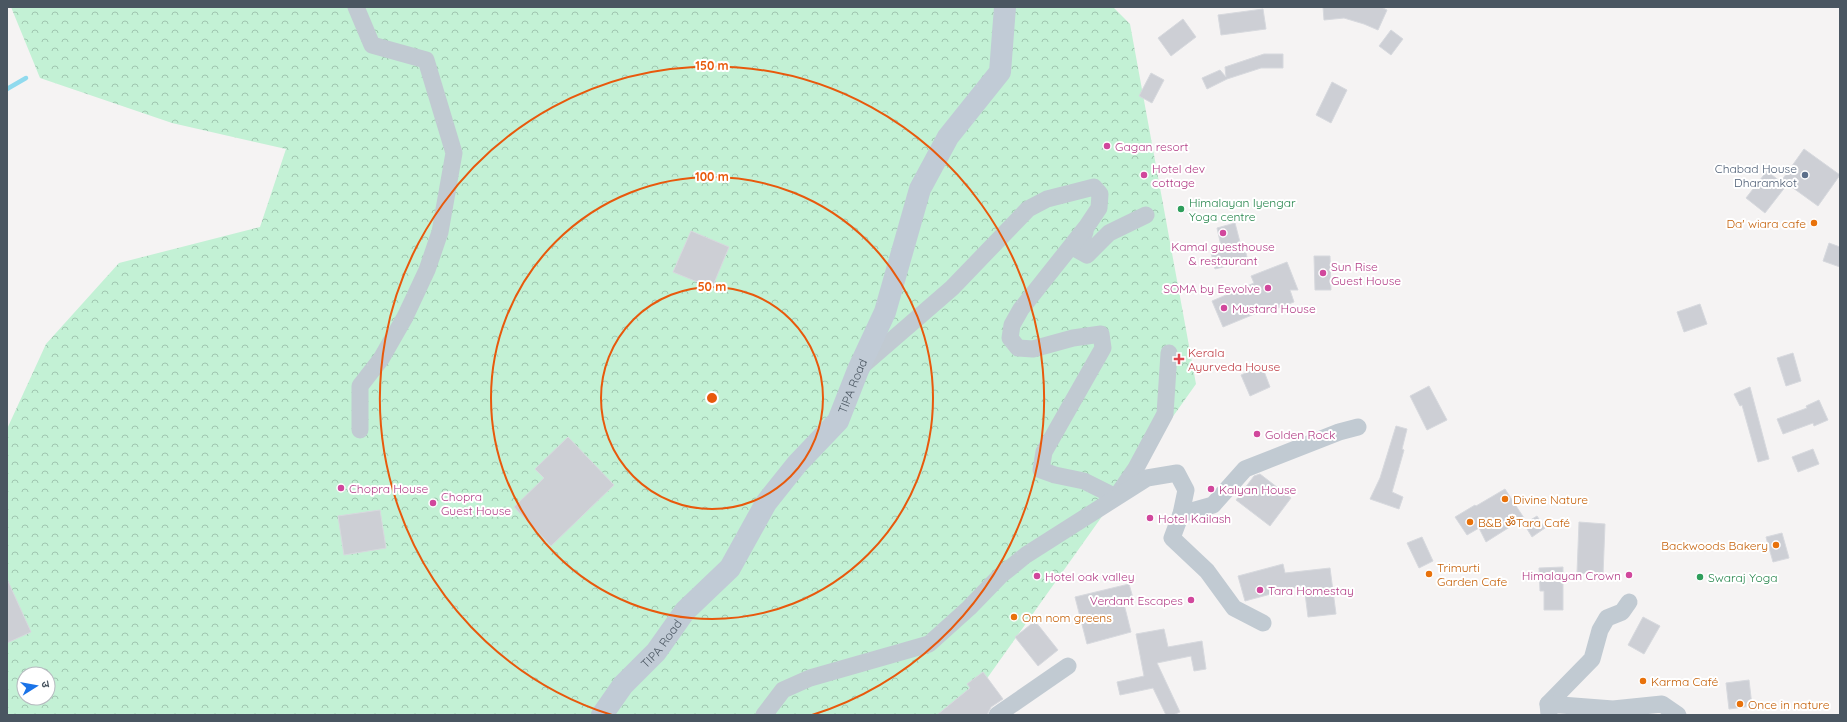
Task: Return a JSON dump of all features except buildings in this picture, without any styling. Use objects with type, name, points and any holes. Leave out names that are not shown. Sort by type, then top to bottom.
[{"type":"street","points":[[356,7],[372,45],[426,60],[454,153],[440,232],[427,270],[405,317],[381,359],[360,386],[360,430]]},
{"type":"street","name":"TIPA Road","points":[[602,715],[623,685],[656,652],[685,611],[730,568],[766,503],[797,464],[838,421],[858,370],[885,312],[920,189],[948,137],[1000,72],[1005,7]]},
{"type":"street","points":[[858,370],[952,288],[1028,210],[1047,199],[1094,187],[1100,194],[1099,208],[1087,226],[1021,309],[1012,325],[1010,338],[1018,348],[1033,349],[1073,338],[1101,334],[1103,348],[1044,452],[1041,470],[1055,475],[1084,481],[1116,497]]},
{"type":"street","points":[[1087,226],[1078,250],[1087,255],[1108,233],[1146,215]]},
{"type":"street","points":[[1116,497],[1136,468],[1165,414],[1169,354]]},
{"type":"street","points":[[1181,514],[1213,505],[1245,469],[1339,432],[1358,427]]},
{"type":"street","points":[[764,715],[783,690],[810,678],[929,644],[969,608],[1000,576],[1026,555],[1147,478],[1177,474],[1186,490],[1181,514],[1172,538],[1207,571],[1234,608],[1263,623]]},
{"type":"street","points":[[1548,709],[1592,659],[1600,630],[1607,618],[1622,612],[1629,602]]},
{"type":"street","points":[[997,715],[1068,666]]},
{"type":"street","points":[[1548,709],[1613,709],[1662,704],[1678,715]]},
{"type":"green space","points":[[11,7],[1113,7],[1130,24],[1196,384],[961,715],[7,715],[7,429],[46,344],[119,263],[260,227],[286,149],[172,123],[40,78]]},
{"type":"waterway","points":[[7,89],[26,78]]},
{"type":"place","name":"Gagan resort","points":[[1107,146]]},
{"type":"place","name":"Hotel dev cottage","points":[[1144,175]]},
{"type":"place","name":"Chabad House Dharamkot","points":[[1805,175]]},
{"type":"place","name":"Himalayan Iyengar Yoga centre","points":[[1181,209]]},
{"type":"place","name":"Da' wiara cafe","points":[[1814,223]]},
{"type":"place","name":"Kamal guesthouse & restaurant","points":[[1223,233]]},
{"type":"place","name":"Sun Rise Guest House","points":[[1323,273]]},
{"type":"place","name":"SOMA by Eevolve","points":[[1268,288]]},
{"type":"place","name":"Mustard House","points":[[1224,308]]},
{"type":"place","name":"Kerala Ayurveda House","points":[[1179,359]]},
{"type":"place","name":"Golden Rock","points":[[1257,434]]},
{"type":"place","name":"Chopra House","points":[[341,488]]},
{"type":"place","name":"Kalyan House","points":[[1211,489]]},
{"type":"place","name":"Divine Nature","points":[[1505,499]]},
{"type":"place","name":"Chopra Guest House","points":[[433,503]]},
{"type":"place","name":"Hotel Kailash","points":[[1150,518]]},
{"type":"place","name":"B&B ॐTara Café","points":[[1470,522]]},
{"type":"place","name":"Backwoods Bakery","points":[[1776,545]]},
{"type":"place","name":"Trimurti Garden Cafe","points":[[1429,574]]},
{"type":"place","name":"Himalayan Crown","points":[[1629,575]]},
{"type":"place","name":"Hotel oak valley","points":[[1037,576]]},
{"type":"place","name":"Swaraj Yoga","points":[[1700,577]]},
{"type":"place","name":"Tara Homestay","points":[[1260,590]]},
{"type":"place","name":"Verdant Escapes","points":[[1191,600]]},
{"type":"place","name":"Om nom greens","points":[[1014,617]]},
{"type":"place","name":"Karma Café","points":[[1643,681]]},
{"type":"place","name":"Once in nature","points":[[1740,704]]}]
